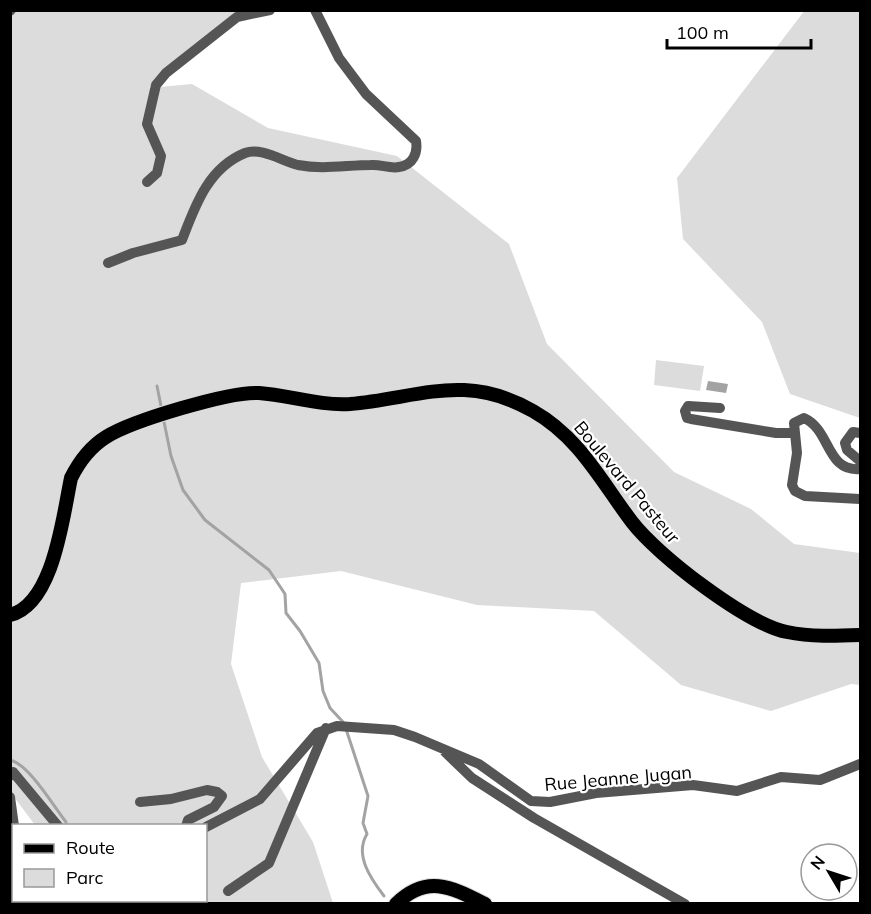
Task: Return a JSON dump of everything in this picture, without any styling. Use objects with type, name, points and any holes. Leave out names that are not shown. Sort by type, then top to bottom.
[{"type":"main road","name":"Boulevard Pasteur","points":[[10,615],[18,614],[46,579],[71,478],[78,463],[107,436],[201,403],[243,393],[347,404],[434,389],[465,388],[493,395],[531,409],[554,424],[577,444],[633,522],[659,553],[751,618],[787,632],[830,637],[861,635]]},
{"type":"main road","points":[[396,903],[407,893],[430,885],[449,886],[485,903]]},
{"type":"street","points":[[147,182],[158,173],[161,156],[147,124],[156,85],[166,73],[237,18],[270,10]]},
{"type":"street","points":[[108,263],[133,253],[182,240],[201,194],[212,177],[247,152],[264,153],[298,165],[329,168],[373,165],[399,167],[415,157],[418,151],[416,141],[366,94],[339,58],[315,10]]},
{"type":"street","points":[[720,408],[688,406],[685,411],[687,418],[691,419],[776,434],[793,433]]},
{"type":"street","points":[[861,469],[841,466],[833,459],[818,429],[810,421],[798,419],[794,423],[793,433],[797,453],[792,485],[795,491],[805,496],[861,500]]},
{"type":"street","points":[[861,433],[853,432],[845,443],[847,450],[861,461]]},
{"type":"street","name":"Rue Jeanne Jugan","points":[[332,727],[356,725],[394,730],[440,747],[479,764],[531,801],[550,802],[597,793],[693,785],[737,792],[781,777],[820,780],[861,764]]},
{"type":"street","points":[[207,826],[260,799],[317,733],[332,727]]},
{"type":"street","points":[[228,891],[269,863],[332,727]]},
{"type":"street","points":[[440,747],[472,778],[534,818],[685,903]]},
{"type":"street","points":[[10,776],[13,772],[57,824]]},
{"type":"street","points":[[140,802],[171,799],[207,790],[217,792],[222,796],[214,807],[188,820],[186,824]]},
{"type":"street","points":[[10,797],[15,824]]},
{"type":"green space","points":[[805,10],[860,11],[860,418],[790,394],[762,322],[683,239],[677,178]]},
{"type":"green space","points":[[11,11],[236,11],[149,88],[192,84],[268,128],[397,156],[509,244],[547,344],[674,472],[751,509],[794,544],[860,553],[860,685],[851,684],[771,711],[681,685],[594,611],[477,605],[341,571],[241,583],[231,664],[262,757],[313,842],[333,903],[94,903],[207,902],[207,824],[34,824],[11,793]]},
{"type":"green space","points":[[656,360],[704,366],[700,391],[654,385]]},
{"type":"shaded area","points":[[708,381],[728,384],[726,393],[706,390]]},
{"type":"waterway","points":[[157,386],[162,411]]},
{"type":"waterway","points":[[163,417],[171,456],[183,490],[205,520],[269,570],[285,594],[286,613],[319,663],[323,691],[330,708],[344,723]]},
{"type":"waterway","points":[[346,729],[368,796],[363,823],[367,834],[363,842],[363,858],[369,874],[384,896]]},
{"type":"waterway","points":[[10,760],[33,777],[66,822]]}]
